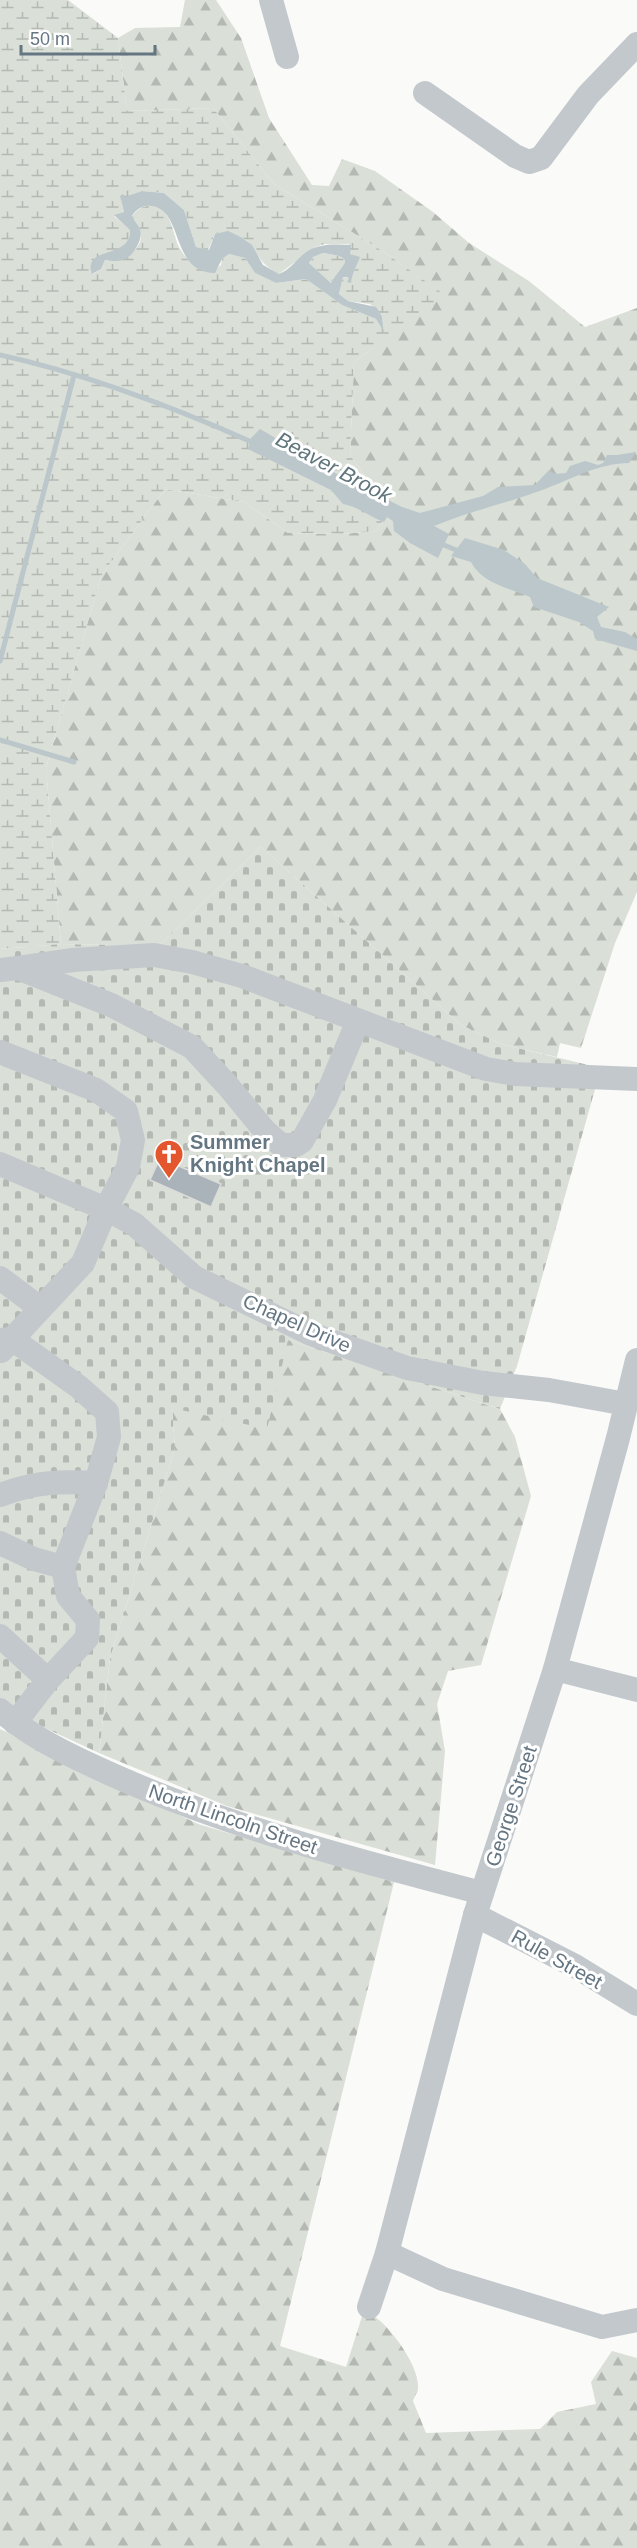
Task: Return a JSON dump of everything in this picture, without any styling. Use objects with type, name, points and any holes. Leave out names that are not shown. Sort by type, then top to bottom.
[{"type":"street","points":[[271,0],[287,57]]},
{"type":"street","points":[[425,93],[514,156],[530,162],[541,158],[588,95],[637,44]]},
{"type":"street","points":[[9,969],[73,960],[154,955],[192,962],[242,976],[486,1069],[515,1074],[637,1079]]},
{"type":"street","points":[[9,969],[111,1005],[192,1047],[265,1131],[281,1145],[296,1145],[302,1141],[325,1100],[358,1021]]},
{"type":"street","points":[[0,1052],[96,1090],[126,1111],[133,1140],[128,1167],[106,1209],[83,1263],[4,1344],[79,1387],[107,1412],[108,1437],[96,1483],[63,1567],[68,1596],[88,1620],[87,1638],[48,1680],[8,1717]]},
{"type":"street","name":"Chapel Drive","points":[[0,1164],[106,1209],[134,1224],[194,1277],[311,1334],[407,1368],[483,1383],[549,1390],[626,1404]]},
{"type":"street","points":[[0,1278],[40,1308]]},
{"type":"street","name":"George Street","points":[[369,2307],[387,2253],[479,1904],[628,1439],[626,1404],[637,1360]]},
{"type":"street","points":[[0,1495],[18,1488],[55,1481],[96,1483]]},
{"type":"street","points":[[0,1543],[34,1559],[63,1567]]},
{"type":"street","points":[[0,1636],[48,1680]]},
{"type":"street","points":[[555,1669],[637,1690]]},
{"type":"street","name":"North Lincoln Street","points":[[8,1717],[95,1767],[190,1808],[479,1904]]},
{"type":"street","name":"Rule Street","points":[[479,1904],[637,2004]]},
{"type":"street","points":[[387,2253],[443,2279],[602,2327],[636,2322]]},
{"type":"green space","points":[[0,0],[68,0],[118,38],[127,111],[213,108],[274,184],[384,252],[445,295],[354,362],[350,455],[367,480],[396,496],[377,531],[342,534],[288,533],[244,502],[165,489],[101,576],[46,768],[61,944],[0,949]],"holes":[[[142,191],[164,193],[184,210],[196,247],[208,250],[215,234],[239,236],[252,246],[269,268],[279,274],[315,247],[325,244],[349,244],[350,254],[355,256],[358,262],[351,278],[343,277],[339,294],[348,301],[370,304],[382,315],[384,331],[376,319],[342,305],[306,279],[276,283],[255,273],[245,258],[229,254],[211,273],[201,270],[185,256],[179,247],[169,219],[161,208],[155,205],[140,208],[132,217],[141,236],[136,248],[118,259],[105,260],[101,269],[93,274],[92,264],[96,258],[116,251],[127,244],[131,230],[114,216],[124,212],[121,200]]]},
{"type":"green space","points":[[185,0],[216,0],[241,38],[269,118],[312,185],[329,186],[342,159],[375,171],[433,212],[469,243],[529,281],[585,327],[637,308],[637,892],[615,943],[581,1048],[560,1043],[557,1057],[501,1044],[461,1025],[261,847],[159,946],[61,944],[46,768],[101,576],[165,489],[244,502],[288,533],[342,534],[377,531],[396,496],[367,480],[350,455],[354,362],[444,295],[384,252],[274,184],[213,108],[127,111],[118,38],[135,28],[180,27]]},
{"type":"green space","points":[[323,253],[341,257],[345,263],[331,283],[309,263],[313,257]]},
{"type":"green space","points":[[261,847],[461,1025],[501,1044],[601,1068],[517,1366],[500,1409],[288,1340],[267,1429],[172,1408],[175,1448],[110,1658],[99,1753],[19,1716],[0,1700],[0,949],[61,944],[159,946]]},
{"type":"green space","points":[[288,1340],[500,1409],[515,1437],[531,1496],[481,1665],[448,1671],[437,1704],[445,1751],[435,1865],[227,1806],[99,1753],[110,1658],[175,1448],[172,1407]]},
{"type":"green space","points":[[0,1729],[198,1824],[394,1882],[280,2346],[346,2367],[364,2310],[382,2322],[407,2355],[417,2378],[418,2388],[413,2401],[426,2433],[540,2429],[557,2412],[596,2404],[591,2382],[612,2351],[637,2358],[637,2548],[0,2548]]},
{"type":"shaded area","points":[[142,191],[164,193],[184,210],[196,247],[209,250],[215,234],[228,231],[252,245],[263,265],[279,274],[315,247],[333,244],[351,245],[350,254],[360,257],[351,283],[347,282],[349,279],[347,277],[343,277],[339,294],[348,301],[376,307],[382,316],[384,332],[376,319],[342,305],[306,279],[276,283],[255,273],[245,258],[229,254],[222,259],[215,273],[195,267],[183,252],[167,215],[154,206],[144,206],[135,211],[132,216],[141,233],[139,242],[131,254],[120,261],[105,260],[101,269],[92,274],[91,265],[94,259],[123,245],[128,239],[130,230],[114,215],[124,212],[120,196],[123,194],[125,197]],"holes":[[[323,253],[341,257],[345,263],[331,283],[309,263],[313,257]]]},
{"type":"shaded area","points":[[260,429],[335,473],[402,507],[420,513],[483,496],[498,487],[535,485],[549,470],[555,474],[566,473],[570,466],[585,461],[598,465],[603,463],[607,455],[636,452],[629,463],[597,469],[531,494],[434,526],[449,534],[438,558],[410,543],[394,531],[393,521],[387,517],[384,522],[343,504],[331,490],[248,449],[251,438]]},
{"type":"shaded area","points":[[465,538],[504,550],[525,564],[537,578],[609,607],[597,617],[601,627],[625,632],[637,639],[637,651],[595,639],[593,631],[579,622],[534,607],[530,597],[496,584],[482,575],[471,562],[451,556]]},
{"type":"building","points":[[160,1158],[221,1184],[211,1207],[150,1180]]},
{"type":"waterway","name":"Beaver Brook","points":[[0,355],[65,372],[129,393],[254,443]]},
{"type":"waterway","points":[[0,661],[74,375]]},
{"type":"waterway","name":"Beaver Brook","points":[[439,543],[461,552]]},
{"type":"waterway","points":[[0,740],[74,762]]},
{"type":"place","name":"Summer Knight Chapel","points":[[169,1180]]}]
